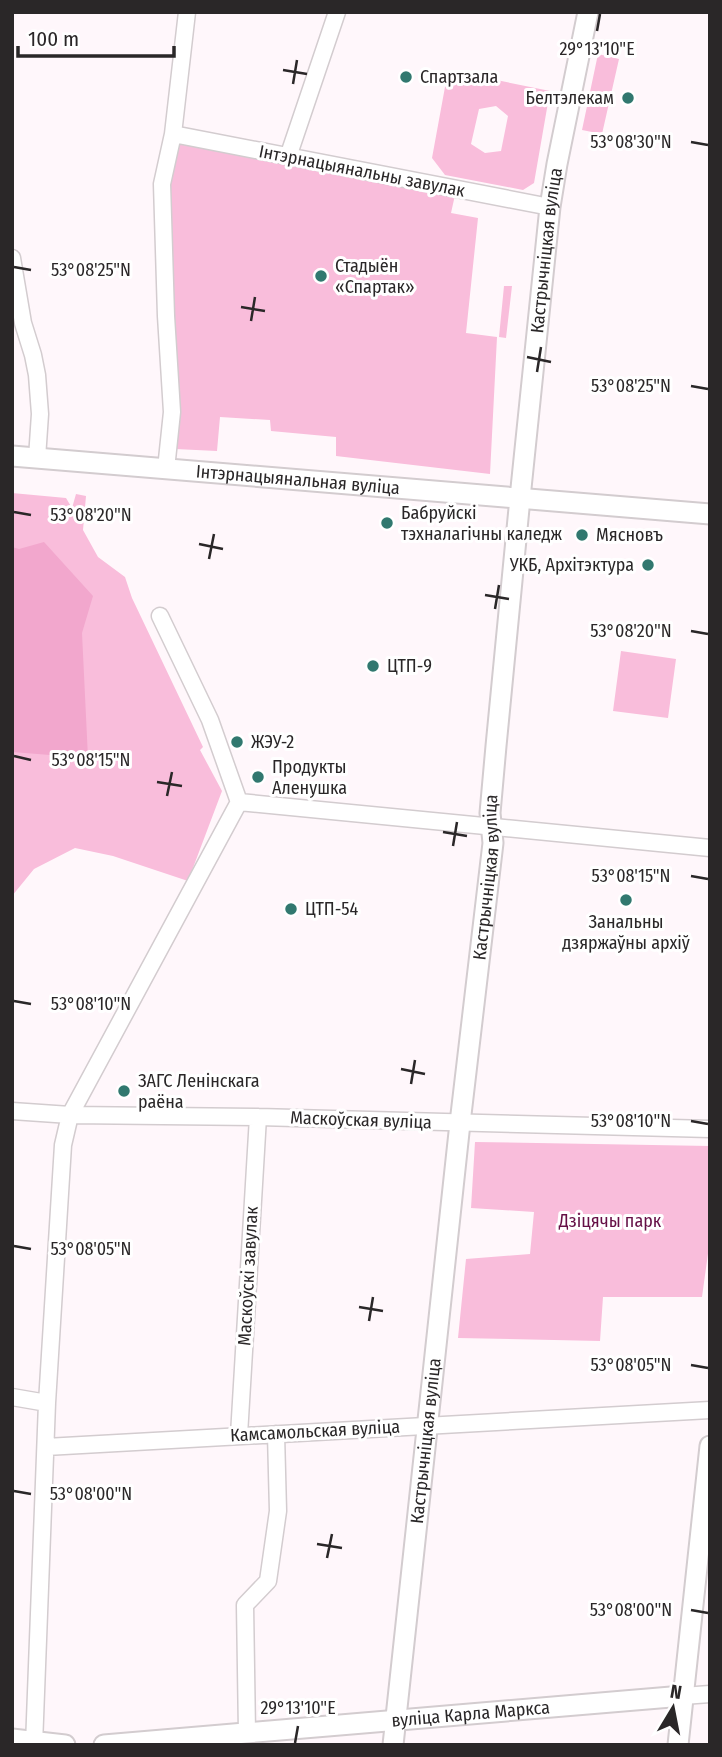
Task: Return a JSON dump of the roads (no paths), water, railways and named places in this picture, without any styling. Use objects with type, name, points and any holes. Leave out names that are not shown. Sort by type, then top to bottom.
[{"type":"main road","name":"Кастрычніцкая вуліца","points":[[393,1745],[493,843],[492,799],[550,207],[588,12]]},
{"type":"main road","name":"Інтэрнацыянальная вуліца","points":[[12,456],[710,514]]},
{"type":"main road","points":[[678,1745],[710,1447]]},
{"type":"main road","name":"вуліца Карла Маркса","points":[[104,1745],[682,1696]]},
{"type":"main road","points":[[12,1739],[34,1744],[65,1745]]},
{"type":"street","points":[[166,469],[172,412],[162,184],[173,134],[187,12]]},
{"type":"street","points":[[288,157],[337,12]]},
{"type":"street","name":"Інтэрнацыянальны завулак","points":[[173,134],[550,207]]},
{"type":"street","points":[[12,258],[18,320],[33,355],[37,375],[40,414],[37,458]]},
{"type":"street","points":[[34,1744],[47,1403],[63,1145],[70,1115],[239,802],[210,720],[160,617]]},
{"type":"street","points":[[239,802],[710,848]]},
{"type":"street","name":"Маскоўская вуліца","points":[[12,1111],[70,1115],[258,1117],[710,1129]]},
{"type":"street","name":"Маскоўскі завулак","points":[[239,1436],[258,1117]]},
{"type":"street","points":[[12,1397],[47,1403]]},
{"type":"street","name":"Камсамольская вуліца","points":[[46,1447],[710,1410]]},
{"type":"street","points":[[247,1733],[244,1605],[268,1581],[278,1511],[276,1434]]},
{"type":"street","name":"вуліца Карла Маркса","points":[[682,1696],[710,1694]]},
{"type":"place","name":"Спартзала","points":[[406,77]]},
{"type":"place","name":"Белтэлекам","points":[[628,98]]},
{"type":"place","name":"Стадыён «Спартак»","points":[[321,276]]},
{"type":"place","name":"Бабруйскі тэхналагічны каледж","points":[[387,523]]},
{"type":"place","name":"Мясновъ","points":[[582,535]]},
{"type":"place","name":"УКБ, Архітэктура","points":[[648,565]]},
{"type":"place","name":"ЦТП-9","points":[[373,666]]},
{"type":"place","name":"ЖЭУ-2","points":[[237,742]]},
{"type":"place","name":"Продукты Аленушка","points":[[258,777]]},
{"type":"place","name":"Занальны дзяржаўны архіў","points":[[626,900]]},
{"type":"place","name":"ЦТП-54","points":[[291,909]]},
{"type":"place","name":"ЗАГС Ленінскага раёна","points":[[124,1091]]},
{"type":"park label","name":"Дзіцячы парк","points":[[610,1221]]}]
